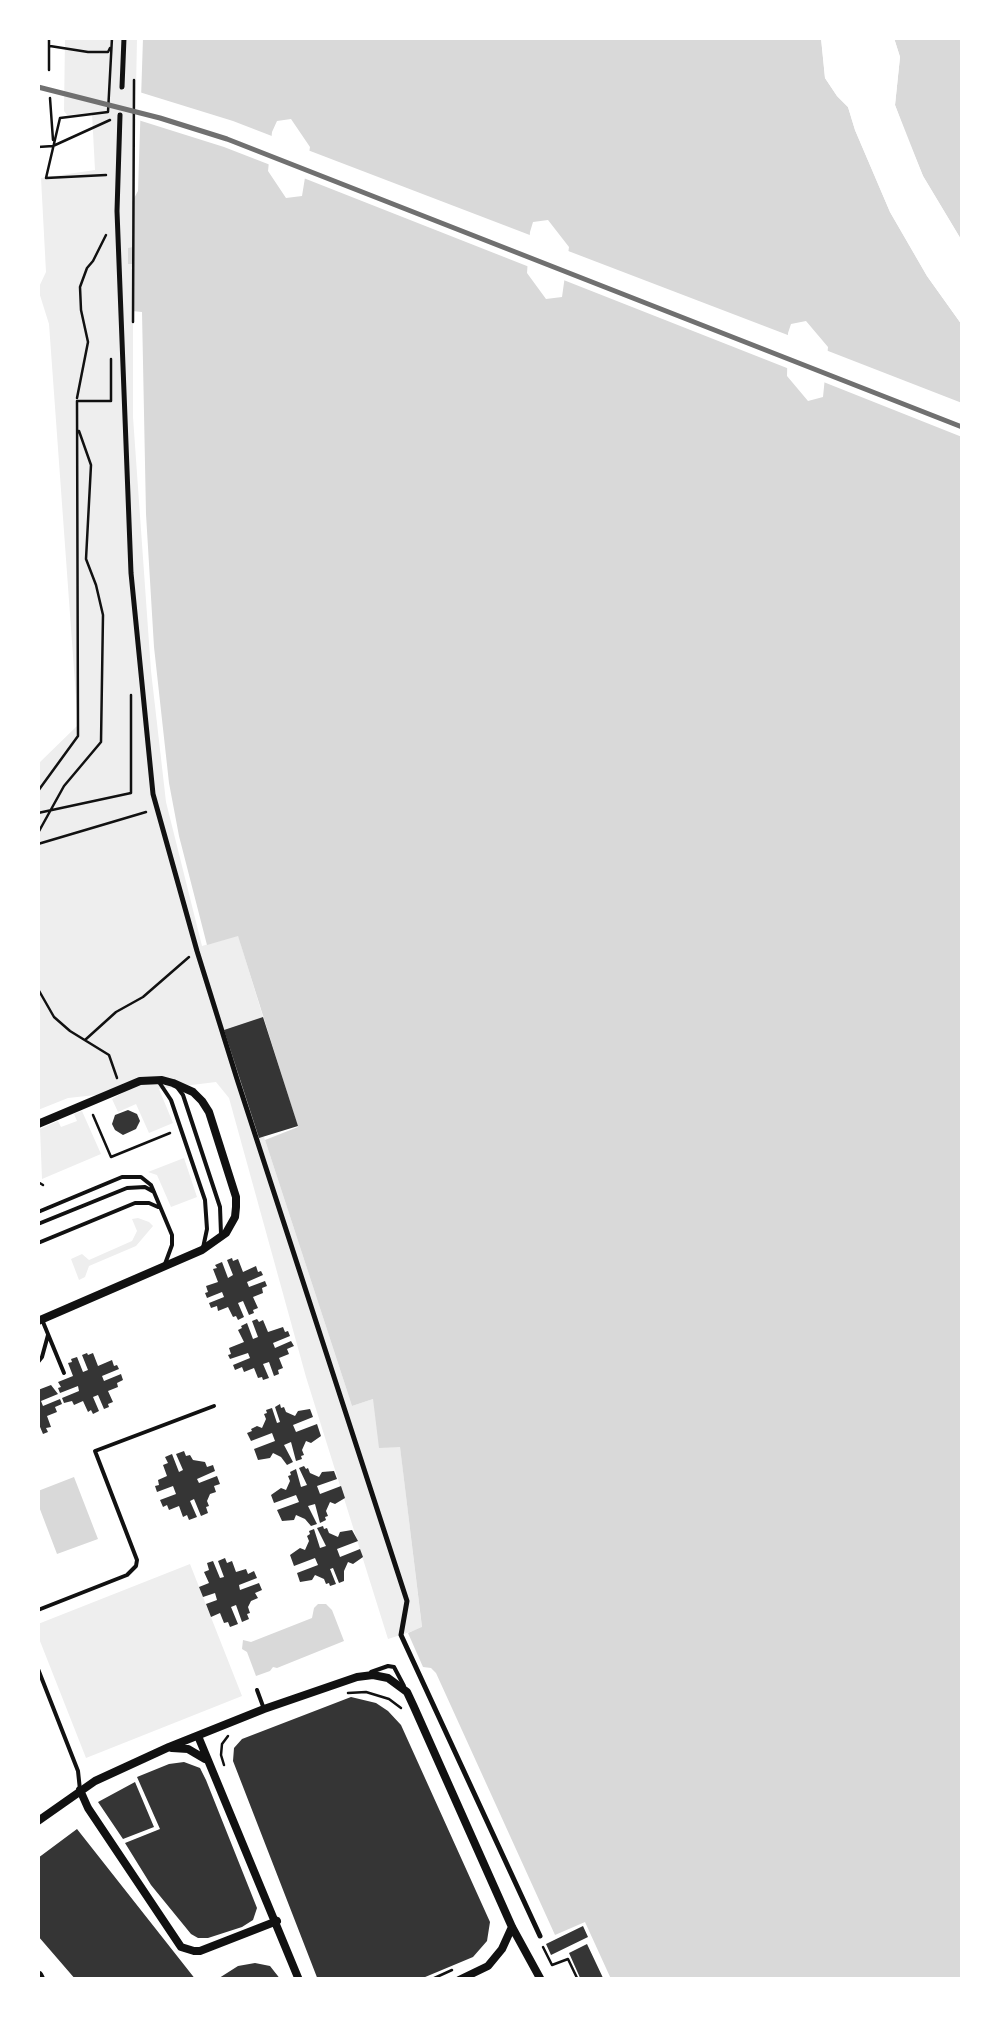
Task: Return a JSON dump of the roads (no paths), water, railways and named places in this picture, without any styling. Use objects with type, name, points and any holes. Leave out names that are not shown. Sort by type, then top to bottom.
[{"type":"street","points":[[122,87],[124,38]]},
{"type":"street","points":[[120,115],[117,211],[132,573],[153,794],[196,951],[407,1601],[401,1635],[540,1936]]},
{"type":"street","points":[[38,1124],[140,1081],[173,1084],[194,1092],[202,1101],[236,1197],[235,1217],[220,1239],[163,1268],[40,1320]]},
{"type":"street","points":[[38,1821],[102,1778],[264,1709],[358,1677],[388,1678],[407,1692],[512,1927],[541,1978]]},
{"type":"street","points":[[198,1736],[300,1980]]},
{"type":"street","points":[[169,1748],[188,1749],[211,1766]]},
{"type":"street","points":[[80,1790],[88,1808],[181,1947],[200,1951],[277,1921]]},
{"type":"street","points":[[459,1980],[488,1966],[502,1949],[512,1927]]},
{"type":"lane","points":[[150,1080],[160,1082],[171,1100],[204,1200],[207,1229],[202,1250]]},
{"type":"lane","points":[[173,1084],[183,1096],[220,1207],[220,1239]]},
{"type":"lane","points":[[38,1212],[112,1180],[141,1176],[154,1192],[172,1235],[169,1258],[163,1268]]},
{"type":"lane","points":[[38,1224],[128,1188],[145,1187],[154,1192]]},
{"type":"lane","points":[[38,1244],[134,1203],[149,1203],[162,1210]]},
{"type":"lane","points":[[40,1320],[64,1373]]},
{"type":"lane","points":[[38,1362],[48,1334]]},
{"type":"lane","points":[[38,1610],[127,1575],[136,1566],[95,1451],[214,1406]]},
{"type":"lane","points":[[38,1668],[78,1770],[80,1790]]},
{"type":"lane","points":[[257,1690],[264,1709]]},
{"type":"railway","points":[[38,87],[227,139],[962,427]]}]
